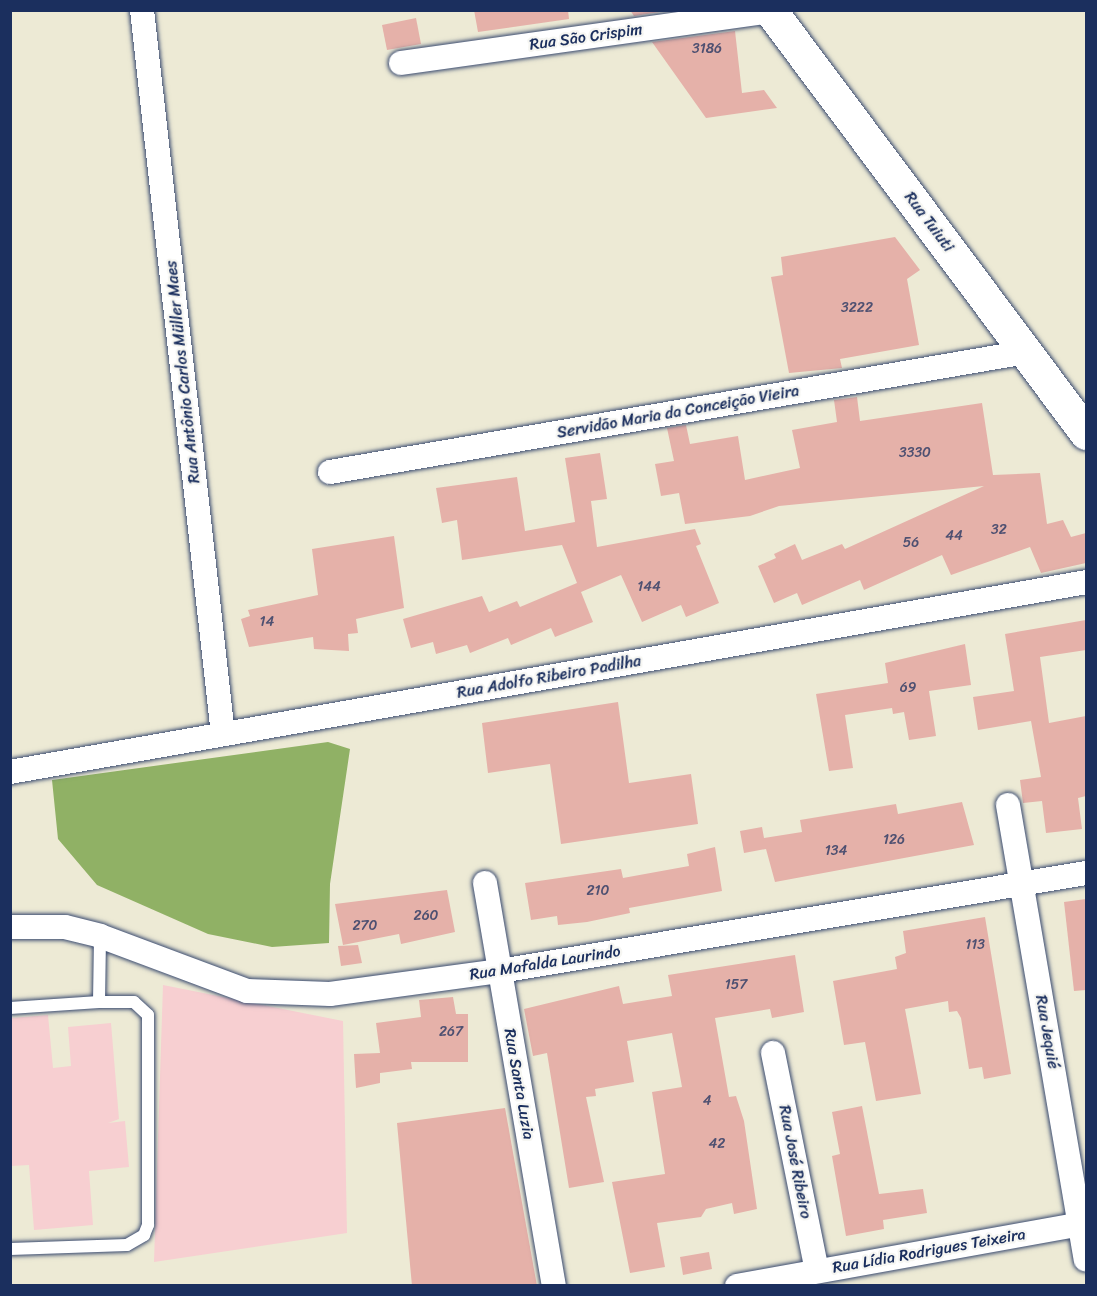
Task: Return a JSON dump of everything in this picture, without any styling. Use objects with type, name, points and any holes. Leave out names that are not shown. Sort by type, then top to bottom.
[{"type":"main road","name":"Rua Tuiuti","points":[[771,11],[1086,434]]},
{"type":"street","name":"Rua Antônio Carlos Müller Maes","points":[[142,10],[223,734]]},
{"type":"street","name":"Rua São Crispim","points":[[400,63],[771,11]]},
{"type":"street","name":"Servidão Maria da Conceição Vieira","points":[[330,472],[1026,352]]},
{"type":"street","name":"Rua Adolfo Ribeiro Padilha","points":[[10,772],[1086,582]]},
{"type":"street","name":"Rua Jequié","points":[[1008,805],[1083,1224],[1086,1259]]},
{"type":"street","name":"Rua Mafalda Laurindo","points":[[10,927],[65,927],[100,936],[247,991],[330,994],[500,971],[1086,873]]},
{"type":"street","name":"Rua Santa Luzia","points":[[485,883],[554,1286]]},
{"type":"street","name":"Rua José Ribeiro","points":[[773,1053],[817,1271]]},
{"type":"street","name":"Rua Lídia Rodrigues Teixeira","points":[[736,1286],[1083,1224]]},
{"type":"lane","points":[[99,1002],[100,936]]},
{"type":"lane","points":[[10,1008],[134,1002],[148,1015],[148,1225],[144,1235],[127,1245],[10,1248]]},
{"type":"shaded area","points":[[163,985],[343,1021],[347,1233],[154,1262]]},
{"type":"shaded area","points":[[48,1015],[53,1068],[71,1066],[68,1027],[111,1023],[119,1119],[108,1123],[125,1121],[129,1167],[89,1171],[93,1225],[34,1230],[29,1165],[11,1166],[11,1018]]},
{"type":"green space","points":[[328,742],[350,749],[330,884],[329,943],[272,947],[208,934],[97,885],[58,839],[52,780]]},
{"type":"building","points":[[474,10],[568,10],[569,19],[478,32]]},
{"type":"building","points":[[630,10],[672,10],[634,16]]},
{"type":"building","points":[[416,18],[421,44],[387,50],[382,25]]},
{"type":"building","points":[[735,31],[742,93],[764,90],[777,108],[706,118],[652,42]]},
{"type":"building","points":[[895,237],[920,270],[907,279],[919,345],[840,359],[842,368],[789,373],[771,277],[783,275],[781,257]]},
{"type":"building","points":[[857,397],[860,421],[982,403],[993,475],[1040,473],[1047,524],[1063,520],[1071,537],[1086,533],[1086,563],[1041,573],[1030,547],[951,575],[942,555],[864,590],[860,580],[802,605],[797,593],[774,603],[758,566],[776,558],[774,554],[795,544],[802,560],[842,544],[845,549],[984,486],[779,506],[750,516],[685,524],[679,493],[661,496],[655,464],[674,461],[667,428],[686,425],[690,444],[738,436],[745,480],[800,468],[792,430],[837,422],[834,400]]},
{"type":"building","points":[[600,453],[607,499],[591,501],[597,547],[695,529],[701,544],[696,546],[719,603],[686,617],[681,605],[642,622],[621,575],[581,592],[593,622],[555,637],[551,628],[511,645],[508,638],[470,653],[467,645],[436,654],[433,642],[411,648],[403,619],[482,596],[489,612],[517,601],[520,607],[577,583],[562,545],[462,560],[457,520],[442,523],[436,488],[517,477],[525,531],[575,522],[565,458]]},
{"type":"building","points":[[394,536],[404,608],[356,619],[358,633],[348,634],[349,651],[314,649],[313,637],[249,647],[241,619],[250,616],[248,610],[318,595],[312,549]]},
{"type":"building","points":[[1086,620],[1086,650],[1040,657],[1049,723],[1086,716],[1086,796],[1078,798],[1082,829],[1046,833],[1042,801],[1023,803],[1020,780],[1041,777],[1031,721],[978,730],[973,697],[1014,691],[1005,634]]},
{"type":"building","points":[[965,644],[971,685],[929,691],[936,736],[909,740],[904,712],[893,714],[892,708],[845,715],[853,768],[829,771],[816,694],[888,683],[885,663]]},
{"type":"building","points":[[618,702],[629,783],[691,774],[698,824],[561,844],[550,764],[488,773],[482,723]]},
{"type":"building","points":[[962,802],[974,845],[775,882],[766,849],[744,853],[740,831],[762,827],[764,838],[802,832],[800,820],[896,804],[898,814]]},
{"type":"building","points":[[715,847],[722,891],[629,908],[630,913],[587,922],[558,925],[557,916],[531,920],[525,883],[621,869],[623,878],[689,866],[687,854]]},
{"type":"building","points":[[447,890],[455,932],[401,944],[399,934],[343,945],[335,904]]},
{"type":"building","points":[[1086,899],[1086,990],[1074,991],[1064,902]]},
{"type":"building","points":[[985,917],[1011,1074],[984,1079],[982,1067],[969,1069],[961,1018],[957,1011],[949,1012],[948,1001],[905,1009],[921,1094],[876,1101],[865,1042],[844,1045],[833,981],[897,969],[895,957],[906,953],[903,931]]},
{"type":"building","points":[[358,945],[362,963],[341,966],[338,946]]},
{"type":"building","points":[[795,955],[804,1012],[772,1018],[770,1009],[715,1018],[729,1097],[736,1096],[744,1121],[757,1209],[734,1214],[732,1203],[706,1209],[701,1217],[657,1223],[665,1267],[630,1273],[612,1182],[665,1174],[652,1092],[682,1087],[672,1033],[627,1041],[634,1082],[595,1089],[596,1096],[586,1097],[604,1182],[569,1188],[547,1053],[533,1056],[524,1009],[619,986],[623,1004],[672,996],[668,975]]},
{"type":"building","points":[[453,997],[456,1014],[468,1014],[468,1062],[411,1062],[412,1069],[380,1073],[380,1083],[356,1088],[354,1054],[380,1053],[376,1023],[421,1017],[419,1000]]},
{"type":"building","points":[[862,1106],[879,1194],[923,1189],[927,1213],[883,1220],[884,1229],[846,1236],[832,1156],[840,1154],[832,1112]]},
{"type":"building","points":[[505,1108],[537,1286],[412,1286],[397,1123]]},
{"type":"building","points":[[709,1252],[712,1269],[683,1275],[680,1257]]}]
